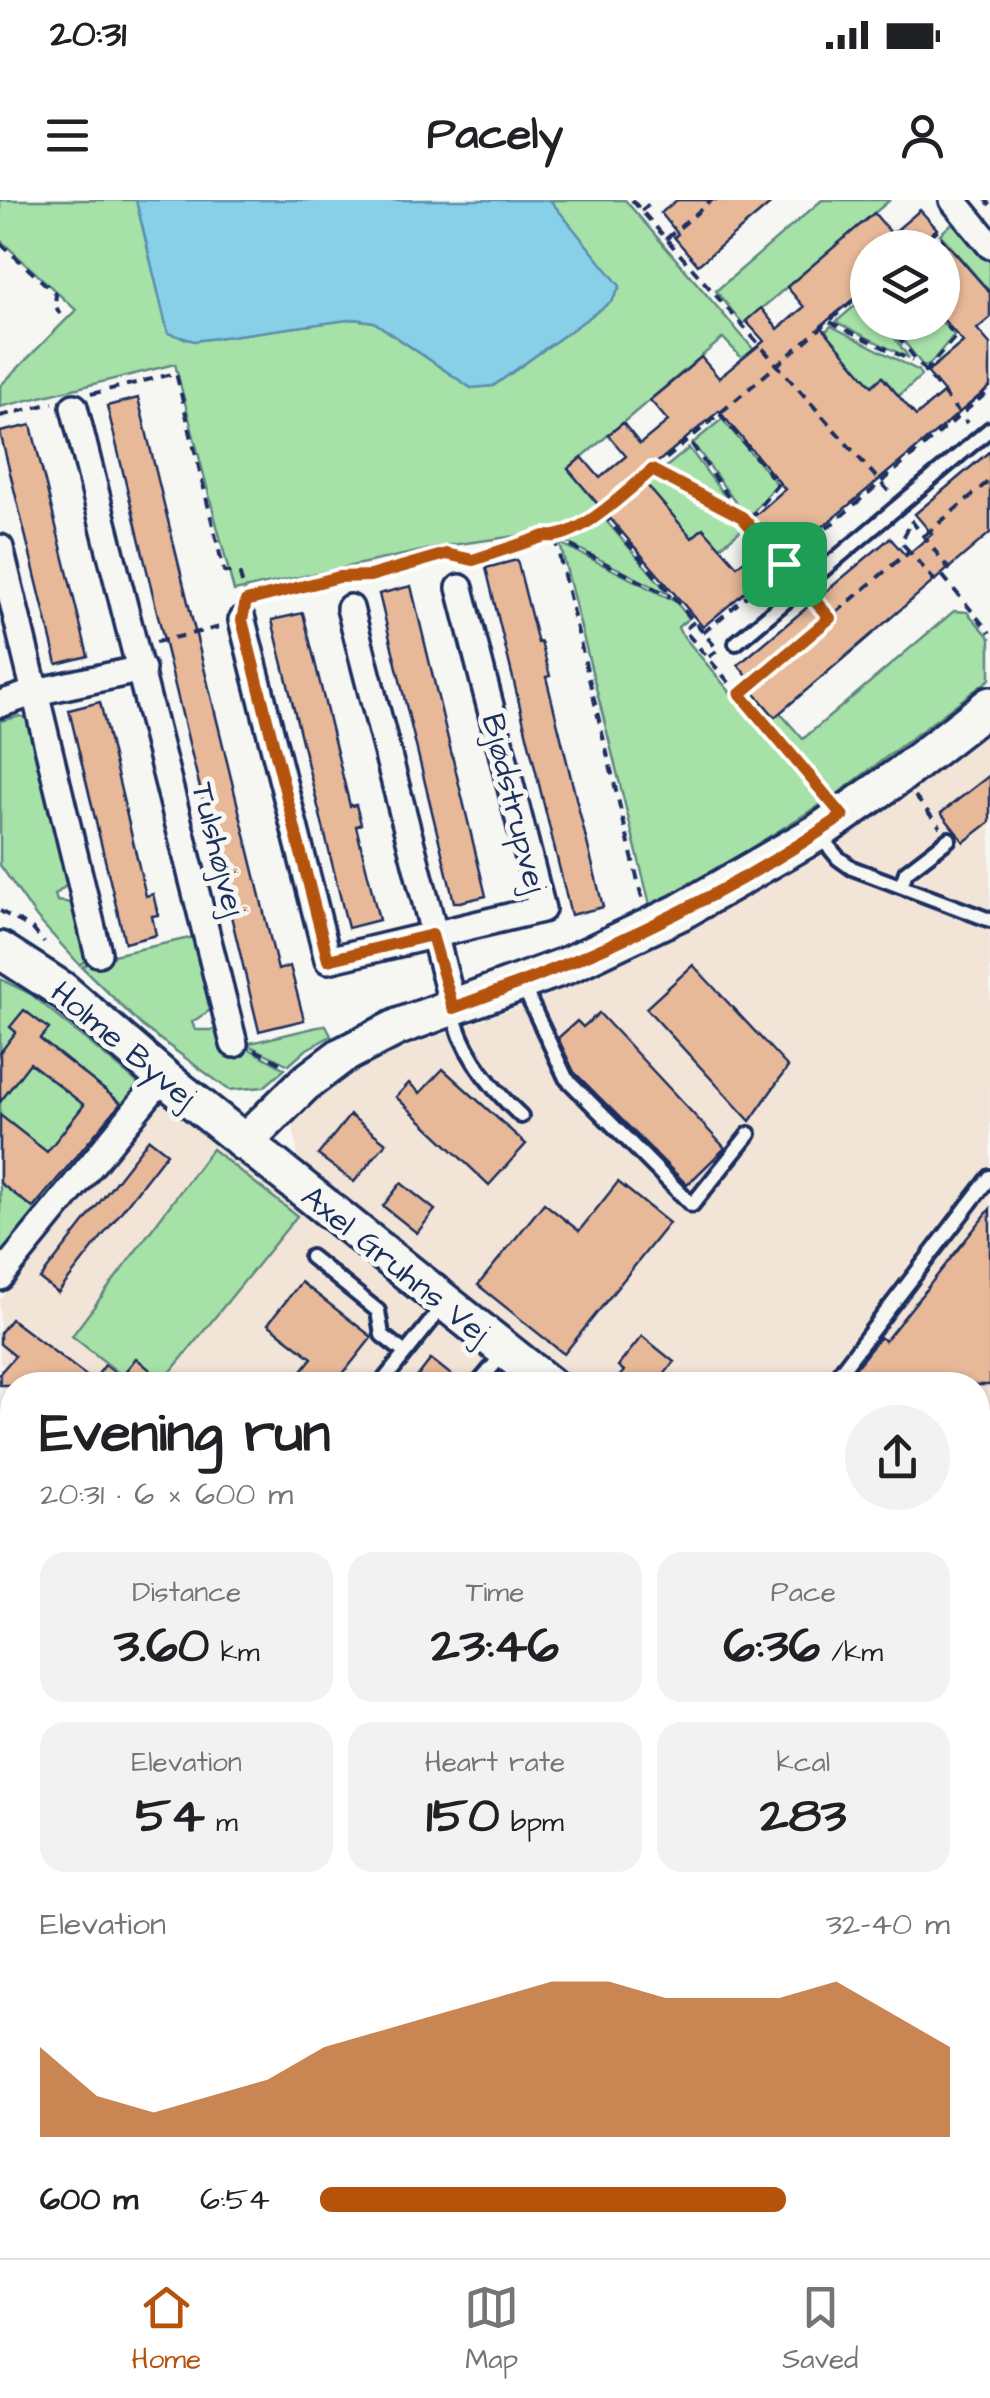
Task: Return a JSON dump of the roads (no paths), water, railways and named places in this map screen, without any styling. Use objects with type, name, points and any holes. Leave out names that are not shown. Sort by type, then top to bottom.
[{"type":"street","points":[[957,205],[990,245]]},
{"type":"street","name":"Tulshøjvej","points":[[73,401],[234,1044]]},
{"type":"street","points":[[0,548],[98,952]]},
{"type":"street","name":"Bjødstrupvej","points":[[230,624],[328,960],[542,909],[460,588]]},
{"type":"street","points":[[350,608],[453,1008]]},
{"type":"street","points":[[0,704],[139,658]]},
{"type":"street","points":[[244,1142],[304,1084],[340,1056],[368,1040],[568,965],[649,927],[830,824],[900,776],[990,704]]},
{"type":"street","name":"Holme Byvej","points":[[0,950],[62,990],[244,1142]]},
{"type":"street","points":[[0,1276],[162,1077]]},
{"type":"street","name":"Axel Gruhns Vej","points":[[244,1142],[533,1372]]},
{"type":"lane","points":[[736,643],[985,433]]},
{"type":"lane","points":[[830,824],[838,858],[852,868],[990,920]]},
{"type":"lane","points":[[901,886],[906,872],[949,839]]},
{"type":"lane","points":[[521,982],[566,1078],[692,1205],[749,1134]]},
{"type":"lane","points":[[453,1008],[464,1045],[498,1094],[521,1116]]},
{"type":"lane","points":[[840,1372],[990,1178]]},
{"type":"lane","points":[[311,1257],[378,1311],[382,1335],[405,1353]]},
{"type":"lane","points":[[390,1372],[445,1302]]},
{"type":"lane","points":[[488,1372],[506,1351]]},
{"type":"water","points":[[136,200],[550,200],[620,286],[612,301],[493,386],[471,388],[374,322],[355,319],[194,341],[168,333]]}]
